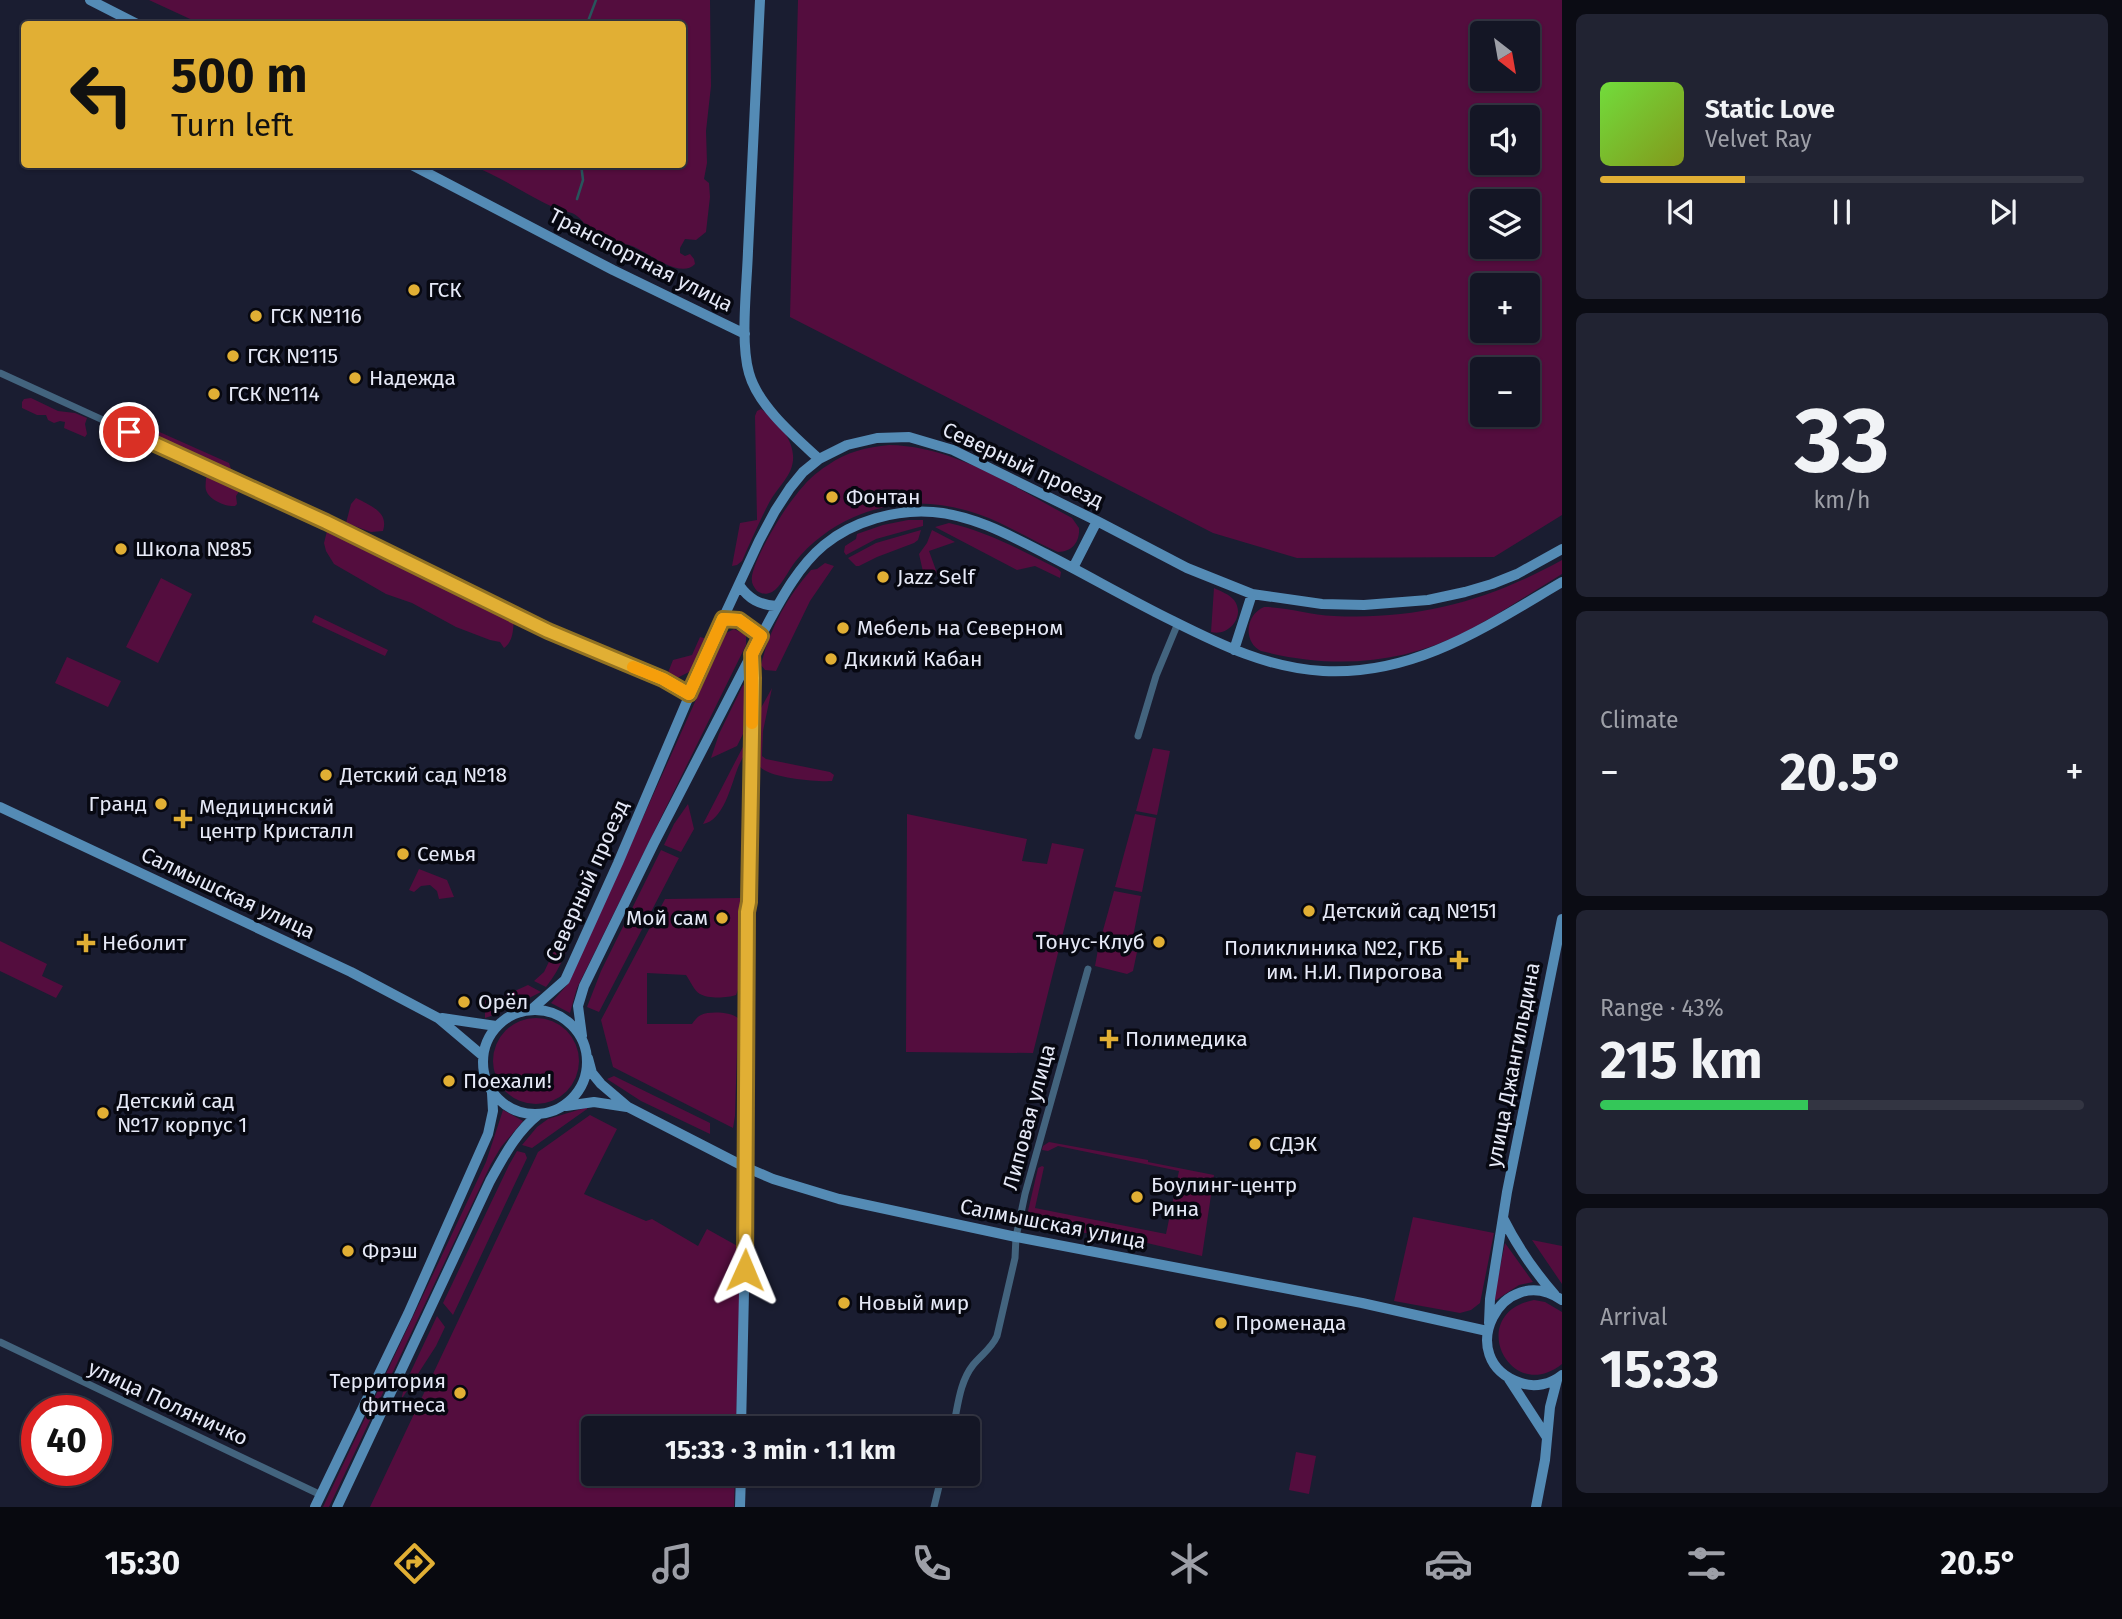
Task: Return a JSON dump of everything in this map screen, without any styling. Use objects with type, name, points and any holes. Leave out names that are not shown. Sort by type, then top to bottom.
[{"type":"main road","points":[[90,0],[131,21]]},
{"type":"main road","name":"Транспортная улица","points":[[418,168],[613,270],[745,334],[760,0]]},
{"type":"main road","points":[[745,334],[749,374],[754,385],[780,422],[819,459]]},
{"type":"main road","name":"Северный проезд","points":[[532,1009],[565,980],[689,694],[764,531],[803,472],[819,459],[847,445],[877,438],[909,437],[953,450],[1187,568],[1252,594],[1322,604],[1401,604],[1465,592],[1517,574],[1562,549]]},
{"type":"main road","name":"Северный проезд","points":[[582,1036],[578,1006],[584,986],[654,843],[777,606],[803,566],[826,543],[868,521],[893,514],[934,512],[977,522],[1015,538],[1234,650],[1281,665],[1323,671],[1384,666],[1438,651],[1472,635],[1560,584]]},
{"type":"main road","points":[[1073,568],[1097,521]]},
{"type":"main road","points":[[739,585],[747,596],[763,605],[777,606]]},
{"type":"main road","points":[[1234,650],[1252,594]]},
{"type":"main road","points":[[723,619],[739,620],[761,636]]},
{"type":"main road","points":[[741,1416],[752,654]]},
{"type":"main road","name":"Салмышская улица","points":[[0,807],[351,972],[438,1018]]},
{"type":"main road","name":"улица Джангильдина","points":[[1508,1378],[1495,1366],[1488,1349],[1490,1299],[1509,1178],[1562,919]]},
{"type":"main road","points":[[315,1507],[408,1314],[488,1134],[493,1111],[492,1093],[484,1075],[483,1056],[487,1040],[496,1026],[513,1014],[532,1009],[561,1015],[573,1024],[582,1036],[592,1073],[628,1107]]},
{"type":"main road","points":[[438,1018],[496,1026]]},
{"type":"main road","points":[[438,1018],[483,1056]]},
{"type":"main road","points":[[562,1107],[577,1095],[586,1078],[588,1058]]},
{"type":"main road","points":[[492,1093],[513,1110],[526,1114],[539,1114],[594,1101],[628,1107]]},
{"type":"main road","name":"Салмышская улица","points":[[628,1107],[745,1167],[773,1179],[839,1199],[1016,1237],[1488,1327]]},
{"type":"main road","points":[[337,1507],[491,1181],[511,1144],[539,1114]]},
{"type":"main road","points":[[1503,1218],[1522,1253],[1558,1298]]},
{"type":"main road","points":[[1488,1327],[1499,1306],[1516,1294],[1535,1291],[1558,1298]]},
{"type":"main road","points":[[1508,1378],[1524,1384],[1541,1385],[1559,1377]]},
{"type":"main road","points":[[1536,1507],[1545,1460],[1550,1407],[1559,1377]]},
{"type":"main road","points":[[1508,1378],[1546,1436]]},
{"type":"main road","points":[[740,1507],[741,1486]]},
{"type":"street","points":[[0,373],[326,522],[521,618],[663,679],[689,694]]},
{"type":"street","points":[[1138,736],[1156,676],[1178,623]]},
{"type":"street","name":"Липовая улица","points":[[956,1416],[963,1382],[997,1336],[1035,1156],[1044,1132],[1088,969]]},
{"type":"street","name":"улица Поляничко","points":[[0,1342],[321,1494]]},
{"type":"street","points":[[934,1507],[939,1486]]},
{"type":"shaded area","points":[[149,0],[710,0],[711,86],[704,179],[709,183],[710,197],[706,232],[696,240],[685,239],[680,248],[680,253],[685,256],[690,254],[695,264],[689,268],[673,267],[632,246],[600,239],[575,214],[546,204],[477,168],[686,168],[686,21],[194,21]]},
{"type":"shaded area","points":[[798,0],[1562,0],[1562,515],[1494,557],[1297,558],[1213,533],[790,317]]},
{"type":"shaded area","points":[[31,398],[58,411],[87,418],[85,437],[64,428],[65,422],[54,423],[48,420],[46,415],[37,415],[22,408],[24,399]]},
{"type":"shaded area","points":[[761,409],[781,427],[793,451],[793,460],[789,473],[770,501],[742,561],[732,566],[740,523],[757,520],[755,416]]},
{"type":"shaded area","points":[[155,430],[229,463],[232,472],[229,473],[154,437],[152,433]]},
{"type":"shaded area","points":[[889,445],[938,453],[1007,482],[1072,518],[1079,528],[1076,542],[1071,548],[1058,552],[1000,523],[964,510],[928,504],[891,506],[854,517],[829,531],[801,555],[775,590],[766,594],[757,591],[752,578],[758,557],[790,502],[810,478],[849,453]]},
{"type":"shaded area","points":[[210,474],[240,490],[235,506],[218,502],[208,494],[206,478]]},
{"type":"shaded area","points":[[356,498],[381,514],[383,531],[371,532],[346,523],[351,504]]},
{"type":"shaded area","points":[[908,520],[923,520],[923,526],[876,539],[846,555],[844,552],[845,546],[856,539],[857,534]]},
{"type":"shaded area","points":[[949,523],[1032,555],[1058,569],[1061,572],[1060,578],[1035,566],[1017,570],[935,527]]},
{"type":"shaded area","points":[[331,529],[514,618],[510,642],[504,648],[500,642],[456,627],[412,603],[386,594],[334,564],[324,543],[327,531]]},
{"type":"shaded area","points":[[921,530],[914,543],[859,566],[848,558],[876,543]]},
{"type":"shaded area","points":[[932,530],[955,542],[929,551],[937,573],[924,576],[919,554]]},
{"type":"shaded area","points":[[1562,560],[1562,574],[1478,625],[1440,643],[1391,657],[1340,662],[1287,657],[1261,651],[1255,647],[1249,635],[1253,616],[1264,607],[1334,616],[1395,615],[1424,611],[1507,587]]},
{"type":"shaded area","points":[[825,563],[834,566],[810,601],[776,671],[765,670],[761,665],[764,652],[780,614],[811,570]]},
{"type":"shaded area","points":[[161,578],[192,594],[158,663],[126,647]]},
{"type":"shaded area","points":[[1214,588],[1234,600],[1238,612],[1234,624],[1218,633],[1211,632]]},
{"type":"shaded area","points":[[315,615],[388,650],[385,656],[312,622]]},
{"type":"shaded area","points":[[734,629],[746,635],[746,645],[577,988],[570,1013],[551,1003],[568,984],[726,633]]},
{"type":"shaded area","points":[[700,637],[704,638],[706,644],[691,671],[677,678],[667,675],[673,660],[692,655]]},
{"type":"shaded area","points":[[67,657],[121,681],[108,707],[55,683]]},
{"type":"shaded area","points":[[743,685],[746,686],[743,734],[737,746],[711,758],[719,734]]},
{"type":"shaded area","points":[[772,688],[763,731],[762,756],[830,772],[834,775],[832,781],[783,777],[760,767],[761,708]]},
{"type":"shaded area","points":[[747,739],[745,752],[721,810],[716,817],[703,824]]},
{"type":"shaded area","points":[[1153,748],[1170,751],[1157,815],[1136,811]]},
{"type":"shaded area","points":[[688,804],[694,829],[681,852],[664,845]]},
{"type":"shaded area","points":[[907,814],[1027,839],[1022,861],[1047,864],[1052,843],[1084,849],[1033,1053],[906,1052]]},
{"type":"shaded area","points":[[1135,814],[1156,818],[1142,892],[1115,887]]},
{"type":"shaded area","points":[[661,850],[679,858],[599,1012],[587,1007],[601,971]]},
{"type":"shaded area","points":[[419,869],[447,880],[454,897],[439,899],[437,891],[430,885],[421,886],[414,892],[409,890]]},
{"type":"shaded area","points":[[1114,891],[1141,896],[1131,947],[1100,941]]},
{"type":"shaded area","points":[[741,898],[739,987],[736,995],[708,997],[698,993],[686,975],[647,973],[647,1024],[692,1024],[700,1016],[709,1013],[725,1013],[738,1018],[733,1128],[613,1067],[601,1020],[665,899]]},
{"type":"shaded area","points":[[575,924],[564,957],[546,987],[534,981],[544,972],[556,947]]},
{"type":"shaded area","points":[[0,941],[47,964],[42,976],[63,986],[56,998],[0,971]]},
{"type":"shaded area","points":[[1099,944],[1137,952],[1133,971],[1127,974],[1095,966]]},
{"type":"shaded area","points":[[528,985],[541,992],[485,1018],[485,1000],[499,998]]},
{"type":"shaded area","points":[[536,1018],[553,1021],[567,1030],[576,1044],[579,1061],[576,1078],[567,1092],[553,1101],[536,1104],[519,1101],[505,1092],[496,1078],[493,1061],[496,1044],[505,1030],[519,1021]]},
{"type":"shaded area","points":[[614,1076],[710,1123],[710,1134],[641,1101],[607,1079]]},
{"type":"shaded area","points":[[588,1107],[532,1148],[522,1145],[537,1127],[548,1119]]},
{"type":"shaded area","points":[[503,1110],[523,1121],[501,1147],[491,1164],[329,1507],[323,1507],[486,1162]]},
{"type":"shaded area","points":[[590,1115],[617,1129],[584,1194],[646,1221],[652,1219],[698,1246],[707,1229],[741,1248],[736,1416],[581,1416],[581,1486],[735,1486],[734,1507],[370,1507],[538,1152]]},
{"type":"shaded area","points":[[1049,1142],[1214,1175],[1202,1256],[1147,1243],[1049,1227],[1029,1218],[1028,1211],[1038,1168],[1042,1166],[1044,1167],[1035,1208],[1166,1234],[1179,1171],[1058,1146],[1048,1151],[1042,1150]]},
{"type":"shaded area","points":[[517,1151],[525,1153],[527,1158],[453,1315],[443,1303]]},
{"type":"shaded area","points":[[1413,1217],[1494,1233],[1480,1303],[1471,1310],[1460,1313],[1394,1301]]},
{"type":"shaded area","points":[[1532,1240],[1562,1246],[1562,1284]]},
{"type":"shaded area","points":[[1505,1243],[1533,1282],[1519,1285],[1493,1302]]},
{"type":"shaded area","points":[[1534,1300],[1545,1302],[1562,1312],[1562,1364],[1543,1374],[1526,1374],[1512,1366],[1502,1353],[1499,1337],[1502,1321],[1513,1308]]},
{"type":"shaded area","points":[[437,1316],[445,1327],[436,1346],[401,1400],[405,1384]]},
{"type":"shaded area","points":[[1296,1452],[1316,1456],[1309,1494],[1289,1490]]},
{"type":"waterway","points":[[588,21],[596,0]]},
{"type":"waterway","points":[[577,199],[583,180],[582,168]]},
{"type":"slow traffic","points":[[633,667],[663,679],[689,694],[723,619],[739,620],[761,636],[752,654],[752,723]]},
{"type":"place","name":"ГСК","points":[[414,290]]},
{"type":"place","name":"ГСК №116","points":[[256,316]]},
{"type":"place","name":"ГСК №115","points":[[233,356]]},
{"type":"place","name":"Надежда","points":[[355,378]]},
{"type":"place","name":"ГСК №114","points":[[214,394]]},
{"type":"place","name":"Фонтан","points":[[832,497]]},
{"type":"place","name":"Школа №85","points":[[121,549]]},
{"type":"place","name":"Jazz Self","points":[[883,577]]},
{"type":"place","name":"Мебель на Северном","points":[[843,628]]},
{"type":"place","name":"Дкикий Кабан","points":[[831,659]]},
{"type":"place","name":"Детский сад №18","points":[[326,775]]},
{"type":"place","name":"Гранд","points":[[161,804]]},
{"type":"place","name":"Медицинский центр Кристалл","points":[[183,819]]},
{"type":"place","name":"Семья","points":[[403,854]]},
{"type":"place","name":"Детский сад №151","points":[[1309,911]]},
{"type":"place","name":"Мой сам","points":[[722,918]]},
{"type":"place","name":"Тонус-Клуб","points":[[1159,942]]},
{"type":"place","name":"Неболит","points":[[86,943]]},
{"type":"place","name":"Поликлиника №2, ГКБ им. Н.И. Пирогова","points":[[1459,960]]},
{"type":"place","name":"Орёл","points":[[464,1002]]},
{"type":"place","name":"Полимедика","points":[[1109,1039]]},
{"type":"place","name":"Поехали!","points":[[449,1081]]},
{"type":"place","name":"Детский сад №17 корпус 1","points":[[103,1113]]},
{"type":"place","name":"СДЭК","points":[[1255,1144]]},
{"type":"place","name":"Боулинг-центр Рина","points":[[1137,1197]]},
{"type":"place","name":"Фрэш","points":[[348,1251]]},
{"type":"place","name":"Новый мир","points":[[844,1303]]},
{"type":"place","name":"Променада","points":[[1221,1323]]},
{"type":"place","name":"Территория фитнеса","points":[[460,1393]]},
{"type":"route","points":[[129,432],[326,522],[548,631],[663,679],[689,694],[723,619],[739,620],[761,636],[752,654],[745,1270]]}]
